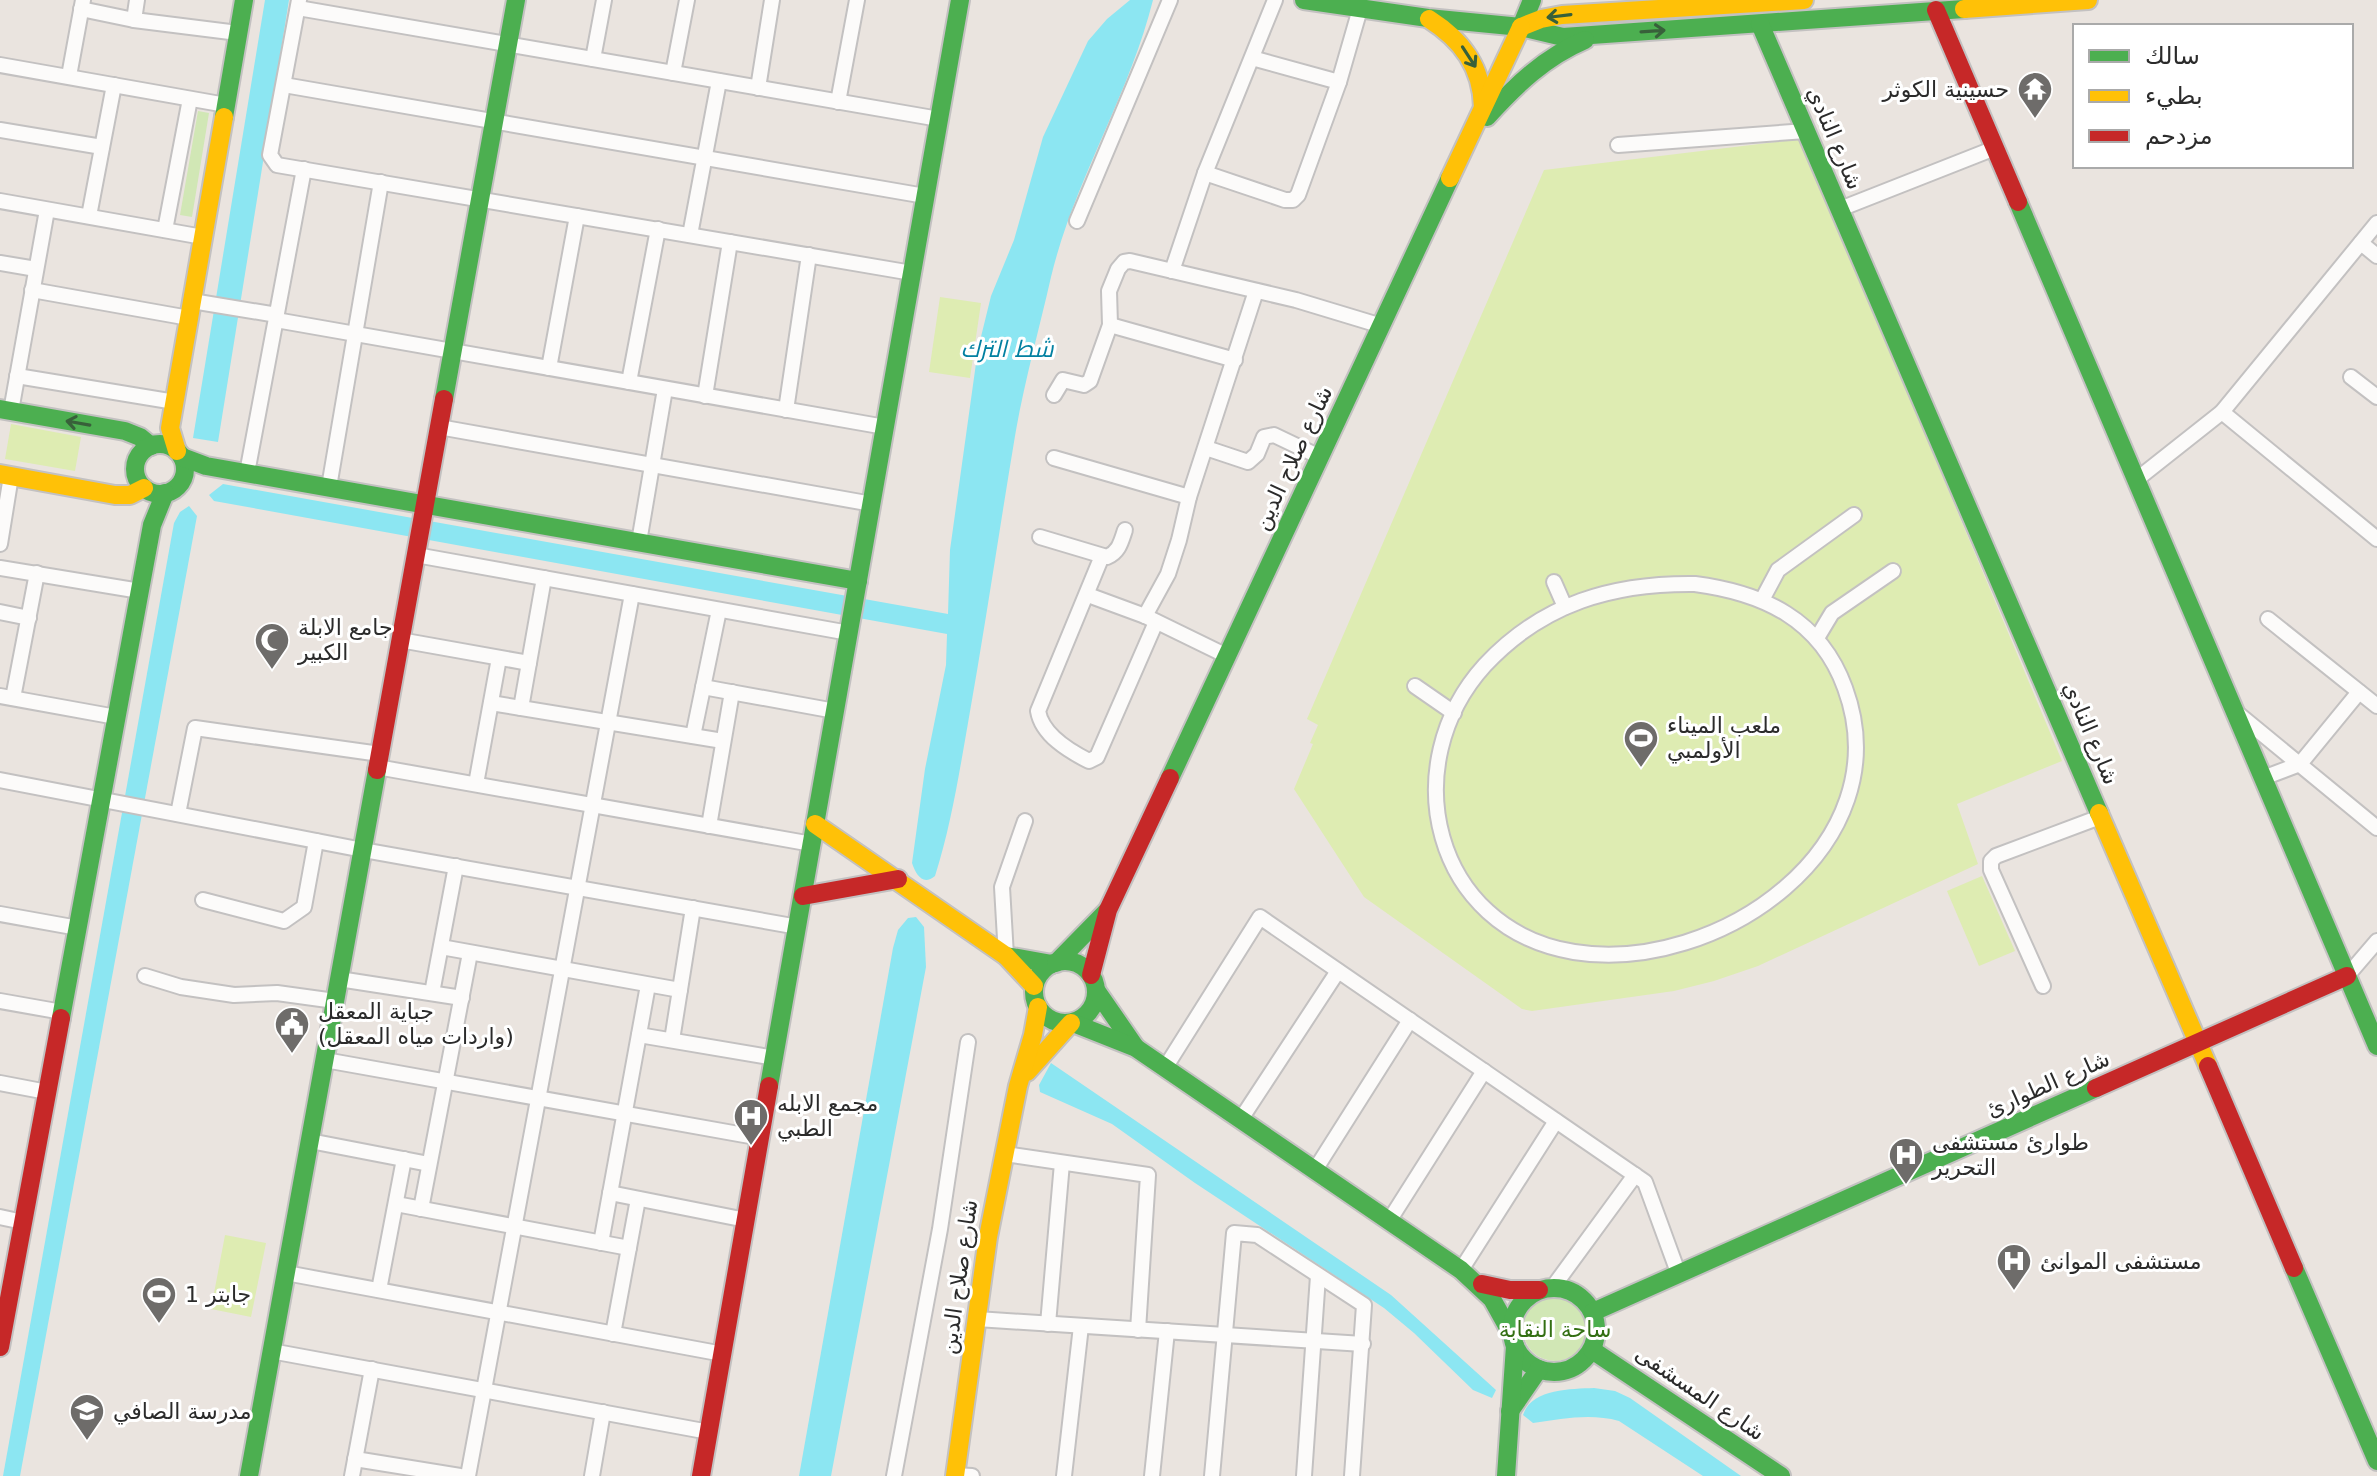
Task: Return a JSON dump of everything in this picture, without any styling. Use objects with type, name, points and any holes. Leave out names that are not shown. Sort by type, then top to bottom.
[{"type":"street","points":[[134,20],[137,0]]},
{"type":"street","points":[[182,480],[184,465],[170,428],[244,0]]},
{"type":"street","points":[[249,1476],[516,0]]},
{"type":"street","points":[[593,59],[604,0]]},
{"type":"street","points":[[673,73],[687,0]]},
{"type":"street","points":[[758,88],[772,0]]},
{"type":"street","points":[[838,102],[857,0]]},
{"type":"street","points":[[701,1476],[960,0]]},
{"type":"street","points":[[1077,221],[1170,0]]},
{"type":"street","points":[[1172,271],[1205,173],[1275,0]]},
{"type":"street","name":"شارع صلاح الدين","points":[[1093,983],[1108,910],[1483,111],[1532,0]]},
{"type":"street","points":[[1521,27],[1562,15],[1804,0]]},
{"type":"street","points":[[1315,1],[1428,18],[1521,27],[1563,37],[2088,0]]},
{"type":"street","points":[[912,273],[277,165],[270,155],[298,4],[508,45],[939,119]]},
{"type":"street","points":[[69,76],[82,5],[134,20],[238,33]]},
{"type":"street","points":[[1205,173],[1285,200],[1293,200],[1298,195],[1339,82],[1360,9]]},
{"type":"street","points":[[1936,10],[2377,1046]]},
{"type":"street","points":[[1428,18],[1454,37],[1471,58],[1482,82],[1483,111]]},
{"type":"street","name":"شارع النادي","points":[[1760,24],[2377,1461]]},
{"type":"street","points":[[1471,136],[1509,93],[1539,66],[1565,49],[1599,35]]},
{"type":"street","points":[[1252,58],[1339,82]]},
{"type":"street","points":[[0,65],[226,105]]},
{"type":"street","points":[[690,235],[719,81]]},
{"type":"street","points":[[89,216],[114,85]]},
{"type":"street","points":[[284,85],[925,196]]},
{"type":"street","points":[[165,230],[190,99]]},
{"type":"street","points":[[0,130],[102,147]]},
{"type":"street","points":[[1618,145],[1806,131]]},
{"type":"street","points":[[1840,209],[1995,148]]},
{"type":"street","points":[[247,473],[304,169]]},
{"type":"street","points":[[329,487],[381,182]]},
{"type":"street","points":[[0,201],[203,237]]},
{"type":"street","points":[[47,210],[17,376],[6,410],[125,431],[153,445],[163,444],[206,466],[858,581]]},
{"type":"street","points":[[549,368],[577,216]]},
{"type":"street","points":[[2136,480],[2222,412],[2377,223]]},
{"type":"street","points":[[629,382],[658,229]]},
{"type":"street","points":[[705,396],[730,242]]},
{"type":"street","points":[[2361,243],[2377,256]]},
{"type":"street","points":[[786,410],[809,255]]},
{"type":"street","points":[[1054,395],[1063,380],[1084,385],[1090,381],[1110,325],[1109,291],[1124,262],[1256,291],[1382,326]]},
{"type":"street","points":[[0,263],[36,269]]},
{"type":"street","points":[[32,290],[276,318],[356,335],[885,427]]},
{"type":"street","points":[[1102,556],[1038,711],[1042,722],[1065,749],[1089,761],[1097,757],[1168,574],[1189,497],[1256,291]]},
{"type":"street","points":[[1110,325],[1235,360]]},
{"type":"street","points":[[17,376],[175,402]]},
{"type":"street","points":[[2351,377],[2377,397]]},
{"type":"street","points":[[639,542],[665,389]]},
{"type":"street","points":[[2222,412],[2377,539]]},
{"type":"street","points":[[439,427],[872,504]]},
{"type":"street","points":[[153,491],[136,476],[135,469],[140,455],[170,428]]},
{"type":"street","points":[[1206,448],[1248,462],[1257,454],[1264,437],[1274,435],[1320,457]]},
{"type":"street","points":[[1054,458],[1189,497]]},
{"type":"street","points":[[0,544],[6,475],[130,495],[175,489],[182,480],[206,466]]},
{"type":"street","points":[[0,1347],[4,1306],[23,1222],[152,525],[153,491]]},
{"type":"street","points":[[1762,600],[1778,570],[1854,515]]},
{"type":"street","points":[[1040,537],[1102,556],[1114,554],[1125,530]]},
{"type":"street","points":[[416,555],[849,633]]},
{"type":"street","points":[[0,568],[140,591]]},
{"type":"street","points":[[1817,638],[1832,613],[1893,571]]},
{"type":"street","points":[[37,573],[29,618],[6,697],[116,717]]},
{"type":"street","points":[[521,708],[544,578]]},
{"type":"street","points":[[1554,582],[1565,607]]},
{"type":"street","points":[[1695,584],[1722,588],[1762,600],[1794,619],[1817,638],[1831,656],[1842,680],[1857,730],[1852,781],[1834,828],[1805,870],[1764,905],[1719,931],[1647,953],[1596,955],[1545,945],[1498,923],[1462,883],[1449,859],[1437,812],[1435,787],[1438,760],[1454,713],[1483,667],[1524,632],[1565,607],[1607,592],[1644,585],[1695,584]]},
{"type":"street","points":[[468,1476],[632,594]]},
{"type":"street","points":[[1088,595],[1150,619],[1227,656]]},
{"type":"street","points":[[693,736],[719,610]]},
{"type":"street","points":[[0,612],[29,618]]},
{"type":"street","points":[[2268,619],[2377,706]]},
{"type":"street","points":[[400,640],[529,663]]},
{"type":"street","points":[[476,784],[499,658]]},
{"type":"street","points":[[1415,686],[1454,713]]},
{"type":"street","points":[[703,687],[835,711]]},
{"type":"street","points":[[709,826],[732,692]]},
{"type":"street","points":[[2263,778],[2300,764],[2359,692]]},
{"type":"street","points":[[491,703],[723,741]]},
{"type":"street","points":[[2234,710],[2377,828]]},
{"type":"street","points":[[178,814],[195,728],[379,760],[476,784],[812,844]]},
{"type":"street","points":[[1,784],[101,799],[363,850],[798,927]]},
{"type":"street","points":[[2043,986],[1991,870],[1991,861],[1996,856],[2100,817]]},
{"type":"street","points":[[1006,956],[1002,887],[1025,821]]},
{"type":"street","points":[[815,824],[1006,956],[1034,986],[1038,1007],[1053,1021],[1072,1023],[1136,1048],[1482,1284],[1500,1308],[1521,1356],[1539,1369],[1563,1371],[1575,1367],[1592,1350],[1596,1324],[1593,1312],[1576,1293],[1546,1288],[1510,1290],[1482,1284]]},
{"type":"street","points":[[203,900],[284,921],[304,907],[316,841]]},
{"type":"street","points":[[432,993],[456,866]]},
{"type":"street","points":[[803,896],[898,879]]},
{"type":"street","points":[[672,1040],[693,908]]},
{"type":"street","name":"شارع صلاح الدين","points":[[1054,963],[1108,910]]},
{"type":"street","points":[[0,914],[78,928]]},
{"type":"street","points":[[1165,1068],[1260,917],[1645,1182],[1679,1275]]},
{"type":"street","points":[[2347,976],[2376,943]]},
{"type":"street","points":[[441,947],[680,990]]},
{"type":"street","points":[[421,1209],[470,953]]},
{"type":"street","points":[[1006,956],[1076,963],[1136,1048]]},
{"type":"street","points":[[1034,986],[1038,977],[1054,963]]},
{"type":"street","points":[[1241,1119],[1338,971]]},
{"type":"street","points":[[145,976],[181,987],[234,995],[277,993],[335,1001]]},
{"type":"street","name":"شارع الطوارئ","points":[[1593,1312],[2347,976]]},
{"type":"street","points":[[339,979],[462,998]]},
{"type":"street","points":[[1072,1023],[1090,1011],[1093,983]]},
{"type":"street","points":[[601,1243],[648,985]]},
{"type":"street","points":[[0,1001],[62,1012]]},
{"type":"street","name":"شارع صلاح الدين","points":[[961,1476],[988,1237],[1018,1086],[1038,1007]]},
{"type":"street","points":[[1315,1170],[1410,1020]]},
{"type":"street","name":"شارع صلاح الدين","points":[[1018,1086],[1034,1061],[1072,1023]]},
{"type":"street","points":[[639,1035],[775,1058]]},
{"type":"street","points":[[894,1476],[940,1229],[968,1042]]},
{"type":"street","points":[[325,1060],[761,1138]]},
{"type":"street","points":[[1389,1221],[1484,1071]]},
{"type":"street","points":[[0,1083],[47,1092]]},
{"type":"street","points":[[1461,1270],[1556,1121]]},
{"type":"street","points":[[310,1141],[429,1164]]},
{"type":"street","points":[[1005,1154],[1148,1175],[1138,1330]]},
{"type":"street","points":[[379,1290],[404,1159]]},
{"type":"street","points":[[1048,1324],[1062,1163]]},
{"type":"street","points":[[1506,1476],[1513,1321],[1518,1308],[1527,1297],[1546,1288],[1635,1175]]},
{"type":"street","points":[[610,1193],[746,1220]]},
{"type":"street","points":[[613,1334],[638,1199]]},
{"type":"street","points":[[396,1204],[629,1248]]},
{"type":"street","points":[[0,1217],[23,1222]]},
{"type":"street","points":[[1212,1476],[1234,1233],[1257,1235],[1364,1305],[1352,1476]]},
{"type":"street","points":[[286,1273],[723,1354]]},
{"type":"street","points":[[1304,1476],[1318,1276]]},
{"type":"street","points":[[977,1319],[1363,1344]]},
{"type":"street","points":[[1064,1476],[1081,1326]]},
{"type":"street","points":[[1152,1476],[1167,1331]]},
{"type":"street","name":"شارع المسشفى","points":[[1592,1350],[1781,1476]]},
{"type":"street","points":[[271,1351],[709,1432]]},
{"type":"street","points":[[352,1476],[372,1369]]},
{"type":"street","points":[[1510,1411],[1539,1369]]},
{"type":"street","points":[[592,1476],[603,1412]]},
{"type":"street","points":[[355,1459],[380,1470],[460,1476]]},
{"type":"green space","points":[[198,111],[209,113],[192,217],[180,215]]},
{"type":"green space","points":[[1801,139],[2062,761],[1957,804],[1978,864],[1758,966],[1674,991],[1532,1011],[1522,1009],[1364,897],[1294,789],[1318,725],[1307,719],[1544,170]]},
{"type":"green space","points":[[940,297],[981,303],[970,378],[929,372]]},
{"type":"green space","points":[[11,424],[81,437],[75,471],[5,459]]},
{"type":"green space","points":[[1982,876],[2015,951],[1979,966],[1947,891]]},
{"type":"green space","points":[[225,1235],[266,1243],[251,1317],[211,1309]]},
{"type":"green space","name":"ساحة النقابة","points":[[1555,1297],[1567,1299],[1578,1306],[1585,1317],[1585,1341],[1578,1352],[1567,1359],[1555,1361],[1543,1359],[1532,1352],[1525,1341],[1523,1329],[1525,1317],[1532,1306],[1543,1299]]},
{"type":"water","points":[[265,0],[289,0],[218,442],[193,438]]},
{"type":"water","name":"شط الترك","points":[[1130,0],[1153,0],[1130,70],[1073,207],[1051,277],[1019,416],[954,800],[941,857],[935,876],[931,879],[920,878],[912,863],[925,769],[946,665],[947,634],[214,501],[209,495],[223,484],[948,614],[950,550],[978,349],[991,296],[1014,240],[1043,137],[1088,41],[1107,19]]},
{"type":"water","points":[[189,506],[197,516],[20,1476],[3,1476],[174,523],[180,512]]},
{"type":"water","points":[[916,917],[924,927],[926,967],[831,1476],[799,1476],[893,948],[898,930],[908,918]]},
{"type":"water","points":[[1051,1063],[1391,1295],[1496,1390],[1492,1398],[1473,1390],[1384,1308],[1112,1124],[1040,1092],[1039,1085]]},
{"type":"water","points":[[1594,1388],[1615,1391],[1630,1398],[1741,1476],[1703,1476],[1619,1421],[1587,1417],[1533,1423],[1523,1415],[1527,1406],[1543,1395]]},
{"type":"traffic: fast","points":[[224,117],[244,0]]},
{"type":"traffic: fast","points":[[444,399],[516,0]]},
{"type":"traffic: fast","points":[[769,1086],[960,0]]},
{"type":"traffic: fast","points":[[1304,0],[1428,18],[1521,27],[1563,37],[1964,9]]},
{"type":"traffic: fast","points":[[1521,27],[1532,0]]},
{"type":"traffic: fast","points":[[1760,24],[2099,813]]},
{"type":"traffic: fast","points":[[1487,117],[1532,73],[1585,40]]},
{"type":"traffic: fast","points":[[1170,778],[1450,178]]},
{"type":"traffic: fast","points":[[2018,202],[2377,1046]]},
{"type":"traffic: fast","points":[[0,409],[125,431],[151,446]]},
{"type":"traffic: fast","points":[[160,444],[177,452],[185,469],[177,486],[160,494],[143,486],[135,469],[143,452],[160,444]]},
{"type":"traffic: fast","points":[[182,457],[206,466],[858,581]]},
{"type":"traffic: fast","points":[[61,1018],[152,525],[165,493]]},
{"type":"traffic: fast","points":[[249,1476],[377,770]]},
{"type":"traffic: fast","points":[[1056,963],[1107,911]]},
{"type":"traffic: fast","points":[[1006,956],[1052,964]]},
{"type":"traffic: fast","points":[[1065,961],[1077,963],[1087,970],[1094,980],[1096,992],[1094,1004],[1087,1014],[1077,1021],[1065,1023],[1053,1021],[1043,1014],[1036,1004],[1034,992],[1036,980],[1043,970],[1053,963],[1065,961]]},
{"type":"traffic: fast","points":[[1096,990],[1136,1048]]},
{"type":"traffic: fast","points":[[1073,1023],[1136,1048],[1461,1270],[1492,1299],[1512,1335]]},
{"type":"traffic: fast","points":[[1593,1312],[2096,1088]]},
{"type":"traffic: fast","points":[[2294,1268],[2377,1461]]},
{"type":"traffic: fast","points":[[1554,1288],[1570,1291],[1584,1300],[1593,1314],[1596,1330],[1593,1346],[1584,1360],[1570,1369],[1554,1372],[1538,1369],[1524,1360],[1515,1346],[1512,1330],[1515,1314],[1524,1300],[1538,1291],[1554,1288]]},
{"type":"traffic: fast","points":[[1506,1476],[1515,1346]]},
{"type":"traffic: fast","points":[[1592,1350],[1781,1476]]},
{"type":"traffic: fast","points":[[1510,1411],[1539,1369]]},
{"type":"traffic: slow","points":[[1521,27],[1562,15],[1804,0]]},
{"type":"traffic: slow","points":[[1964,9],[2088,0]]},
{"type":"traffic: slow","points":[[1429,19],[1451,36],[1468,56],[1479,79],[1483,107]]},
{"type":"traffic: slow","points":[[1450,178],[1521,27]]},
{"type":"traffic: slow","points":[[177,451],[170,428],[224,117]]},
{"type":"traffic: slow","points":[[0,474],[115,495],[130,495],[144,488]]},
{"type":"traffic: slow","points":[[2099,813],[2208,1066]]},
{"type":"traffic: slow","points":[[815,824],[1006,956],[1034,986]]},
{"type":"traffic: slow","points":[[955,1476],[988,1237],[1018,1086],[1038,1007]]},
{"type":"traffic: slow","points":[[1027,1072],[1071,1023]]},
{"type":"traffic: jam","points":[[1936,10],[2018,202]]},
{"type":"traffic: jam","points":[[377,770],[444,399]]},
{"type":"traffic: jam","points":[[1091,975],[1108,910],[1170,778]]},
{"type":"traffic: jam","points":[[803,896],[898,879]]},
{"type":"traffic: jam","points":[[2096,1088],[2347,976]]},
{"type":"traffic: jam","points":[[0,1347],[61,1018]]},
{"type":"traffic: jam","points":[[2208,1066],[2294,1268]]},
{"type":"traffic: jam","points":[[701,1476],[769,1086]]},
{"type":"traffic: jam","points":[[1482,1284],[1510,1290],[1539,1290]]},
{"type":"place","name":"حسينية الكوثر","points":[[2035,120]]},
{"type":"place","name":"جامع الابلة الكبير","points":[[272,671]]},
{"type":"place","name":"ملعب الميناء الأولمبي","points":[[1641,769]]},
{"type":"place","name":"جباية المعقل (واردات مياه المعقل)","points":[[292,1055]]},
{"type":"place","name":"مجمع الابله الطبي","points":[[751,1147]]},
{"type":"place","name":"طوارئ مستشفى التحرير","points":[[1906,1186]]},
{"type":"place","name":"مستشفى الموانئ","points":[[2014,1292]]},
{"type":"place","name":"جابتر 1","points":[[159,1325]]},
{"type":"place","name":"مدرسة الصافي","points":[[87,1442]]}]
